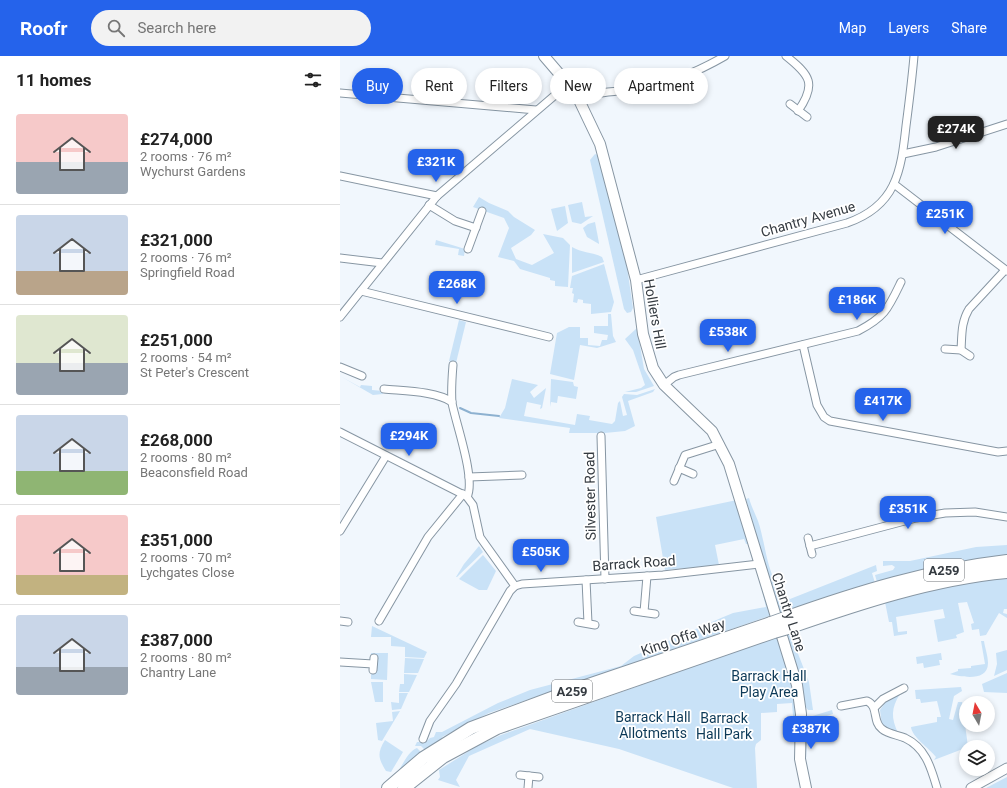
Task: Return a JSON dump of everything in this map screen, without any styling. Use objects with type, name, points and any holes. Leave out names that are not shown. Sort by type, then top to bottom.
[{"type":"highway","name":"King Offa Way","points":[[388,788],[423,758],[471,728],[555,697],[787,623],[866,591],[913,578],[979,564],[1007,561]]},
{"type":"highway","name":"King Offa Way","points":[[787,623],[916,588],[980,575],[1007,572]]},
{"type":"highway","name":"King Offa Way","points":[[404,788],[443,757],[497,728],[772,628]]},
{"type":"main road","name":"Holliers Hill","points":[[548,57],[556,68]]},
{"type":"main road","name":"Holliers Hill","points":[[581,104],[600,144],[636,280],[640,317],[647,353],[653,368],[664,385],[709,427],[720,444],[741,501],[759,564]]},
{"type":"main road","name":"Chantry Lane","points":[[759,564],[798,685],[801,714],[800,759],[806,788]]},
{"type":"street","points":[[606,93],[663,84],[706,67],[724,56]]},
{"type":"street","points":[[786,56],[805,74],[809,83],[809,92],[798,111]]},
{"type":"street","name":"Chantry Avenue","points":[[636,280],[861,218],[880,205],[888,195],[900,171],[914,56]]},
{"type":"street","points":[[340,93],[536,110]]},
{"type":"street","points":[[340,318],[437,196],[550,99]]},
{"type":"street","points":[[790,104],[806,117]]},
{"type":"street","points":[[903,154],[936,147],[1007,124]]},
{"type":"street","points":[[340,176],[437,196]]},
{"type":"street","points":[[894,184],[1006,271],[966,312],[962,328],[961,350]]},
{"type":"street","points":[[429,205],[455,221],[476,228]]},
{"type":"street","points":[[468,249],[482,211]]},
{"type":"street","points":[[340,258],[382,264]]},
{"type":"street","points":[[664,385],[679,375],[858,331],[875,322],[885,313],[901,290],[901,282]]},
{"type":"street","points":[[361,291],[548,337]]},
{"type":"street","points":[[803,345],[820,412],[830,421],[998,452],[1007,451]]},
{"type":"street","points":[[945,349],[961,350],[970,356]]},
{"type":"street","points":[[379,621],[428,537],[470,492],[469,477],[452,402],[453,365]]},
{"type":"street","points":[[340,367],[362,376]]},
{"type":"street","points":[[384,389],[432,395],[448,399],[452,402]]},
{"type":"street","points":[[340,432],[465,496],[473,505],[480,537],[515,586],[510,591],[456,684],[430,720],[425,736],[434,734]]},
{"type":"street","name":"Silvester Road","points":[[601,436],[605,578]]},
{"type":"street","points":[[674,481],[683,458],[688,453],[720,444]]},
{"type":"street","points":[[340,531],[386,456]]},
{"type":"street","points":[[679,468],[693,474]]},
{"type":"street","points":[[469,477],[522,475]]},
{"type":"street","points":[[810,546],[916,518],[945,513],[975,512],[1007,516]]},
{"type":"street","points":[[808,538],[812,554]]},
{"type":"street","name":"Barrack Road","points":[[515,586],[522,584],[647,576],[759,564]]},
{"type":"street","points":[[644,612],[647,576]]},
{"type":"street","points":[[578,622],[592,624],[586,580]]},
{"type":"street","points":[[634,610],[654,614]]},
{"type":"street","points":[[340,662],[373,664]]},
{"type":"street","points":[[875,707],[883,699],[904,688]]},
{"type":"street","points":[[841,706],[867,701],[875,707],[879,726],[882,730],[912,742],[929,760],[938,788]]},
{"type":"street","points":[[971,788],[1007,768]]},
{"type":"street","points":[[520,774],[539,777]]},
{"type":"street","points":[[528,788],[530,776]]},
{"type":"green space","points":[[595,154],[600,156],[627,267],[633,308],[631,312],[627,313],[624,309],[590,160]]},
{"type":"green space","points":[[479,197],[508,211],[514,217],[535,230],[531,235],[511,248],[516,259],[532,265],[554,253],[543,234],[563,238],[570,245],[568,287],[555,286],[555,281],[550,280],[550,278],[520,269],[514,261],[498,257],[509,228],[504,218],[473,207]]},
{"type":"green space","points":[[582,202],[585,217],[593,216],[581,224],[572,222],[568,205]]},
{"type":"green space","points":[[565,206],[568,223],[557,231],[551,209]]},
{"type":"green space","points":[[595,222],[599,244],[587,237],[583,228],[588,224]]},
{"type":"green space","points":[[436,240],[465,249],[464,256],[458,255],[459,249],[435,245]]},
{"type":"green space","points":[[572,247],[602,257],[604,262],[572,273]]},
{"type":"green space","points":[[604,264],[614,302],[611,312],[591,314],[591,304],[583,303],[583,300],[578,299],[577,303],[573,302],[573,288],[570,288],[572,276]]},
{"type":"green space","points":[[608,314],[611,314],[613,336],[616,342],[597,348],[580,345],[574,380],[550,374],[557,333],[569,327],[580,327],[580,338],[588,338],[588,345],[600,346],[602,340],[607,340],[608,335],[594,333],[594,326],[608,326]]},
{"type":"green space","points":[[459,320],[466,322],[456,363],[449,361]]},
{"type":"green space","points":[[637,328],[644,369],[654,386],[636,392],[625,392],[641,388],[645,385],[633,350],[625,339]]},
{"type":"green space","points":[[340,376],[360,387],[361,385],[372,386],[372,390],[383,391],[383,394],[373,395]]},
{"type":"green space","points":[[512,379],[538,385],[530,392],[534,398],[546,388],[542,408],[540,409],[541,405],[527,402],[524,416],[575,425],[577,414],[590,416],[589,420],[612,424],[615,421],[618,403],[620,401],[623,416],[627,415],[622,397],[624,394],[637,395],[655,389],[653,392],[628,401],[635,426],[625,431],[597,435],[597,433],[569,433],[570,428],[499,418],[505,408]]},
{"type":"green space","points":[[551,379],[573,382],[574,386],[578,387],[576,399],[558,396],[557,403],[551,402],[550,407]]},
{"type":"green space","points":[[749,498],[758,521],[772,574],[782,592],[790,599],[876,565],[877,571],[872,573],[875,583],[779,613],[746,499]]},
{"type":"green space","points":[[737,500],[748,544],[746,544],[744,539],[715,545],[719,565],[665,570],[656,517]]},
{"type":"green space","points":[[1007,545],[1007,555],[943,565],[877,582],[875,575],[893,570],[895,567],[892,565],[883,566],[883,561],[910,561],[976,547]]},
{"type":"green space","points":[[479,546],[483,552],[456,577],[464,564]]},
{"type":"green space","points":[[483,555],[496,571],[487,590],[479,590],[459,579]]},
{"type":"green space","points":[[1007,577],[1007,609],[1004,609],[1003,613],[1007,614],[1007,618],[999,613],[986,635],[980,636],[979,629],[972,630],[971,624],[974,623],[967,602],[958,603],[964,632],[956,635],[957,638],[938,642],[934,620],[945,618],[943,609],[896,617],[898,632],[907,631],[907,634],[894,636],[892,622],[889,622],[885,602],[946,587]]},
{"type":"green space","points":[[761,586],[772,615],[489,713],[442,737],[443,739],[426,751],[421,746],[415,746],[417,742],[426,742],[430,738],[434,737],[436,732],[442,732],[498,703],[530,690],[621,666],[634,656],[733,613],[766,607]]},
{"type":"green space","points":[[372,626],[427,652],[424,658],[405,657],[405,647],[391,646],[391,637],[371,637]]},
{"type":"green space","points":[[790,633],[809,682],[813,710],[808,710],[805,706],[802,683],[786,634]]},
{"type":"green space","points":[[779,636],[791,670],[798,711],[796,743],[792,703],[777,704],[777,712],[761,713],[761,740],[756,744],[755,748],[757,788],[733,788],[619,749],[530,729],[469,756],[456,780],[460,787],[438,780],[440,777],[439,770],[477,746],[501,735]]},
{"type":"green space","points":[[981,641],[984,641],[988,660],[987,669],[984,673],[974,677],[950,674],[958,671],[958,669],[971,668],[971,666],[985,664]]},
{"type":"green space","points":[[1007,650],[1007,670],[994,676],[997,664],[996,653]]},
{"type":"green space","points":[[371,653],[388,653],[387,680],[371,679],[371,672],[376,656],[371,655]]},
{"type":"green space","points":[[941,653],[942,660],[939,660],[940,665],[924,668],[923,663],[917,664],[916,657]]},
{"type":"green space","points":[[405,658],[424,659],[418,673],[404,673]]},
{"type":"green space","points":[[1007,673],[1007,693],[984,692],[982,684]]},
{"type":"green space","points":[[404,674],[417,675],[409,692],[399,692],[400,684],[404,684]]},
{"type":"green space","points":[[371,682],[383,682],[383,702],[375,702]]},
{"type":"green space","points":[[961,687],[962,691],[954,696],[949,719],[953,720],[959,702],[959,732],[966,732],[967,740],[959,740],[959,750],[934,760],[936,757],[914,735],[911,727],[937,722],[937,717],[941,717],[937,701],[921,703],[920,699],[916,699],[915,690]]},
{"type":"green space","points":[[399,693],[408,693],[401,709],[392,710],[391,702],[399,703]]},
{"type":"green space","points":[[900,694],[895,704],[893,713],[894,723],[898,733],[882,725],[880,710],[887,700]]},
{"type":"green space","points":[[832,710],[833,714],[808,722],[806,759],[804,759],[804,722],[806,718]]},
{"type":"green space","points":[[400,711],[382,741],[378,740],[376,723],[393,721],[392,712]]},
{"type":"green space","points":[[385,740],[403,752],[391,772],[386,771],[380,759],[381,748]]},
{"type":"green space","points":[[417,748],[422,753],[400,771],[399,770],[407,757],[414,749]]},
{"type":"green space","points":[[1007,777],[1007,788],[986,788]]},
{"type":"waterway","points":[[460,408],[471,413],[499,416]]},
{"type":"park label","name":"Barrack Hall Play Area","points":[[769,684]]},
{"type":"park label","name":"Barrack Hall Allotments","points":[[653,726]]},
{"type":"park label","name":"Barrack Hall Park","points":[[724,726]]}]
